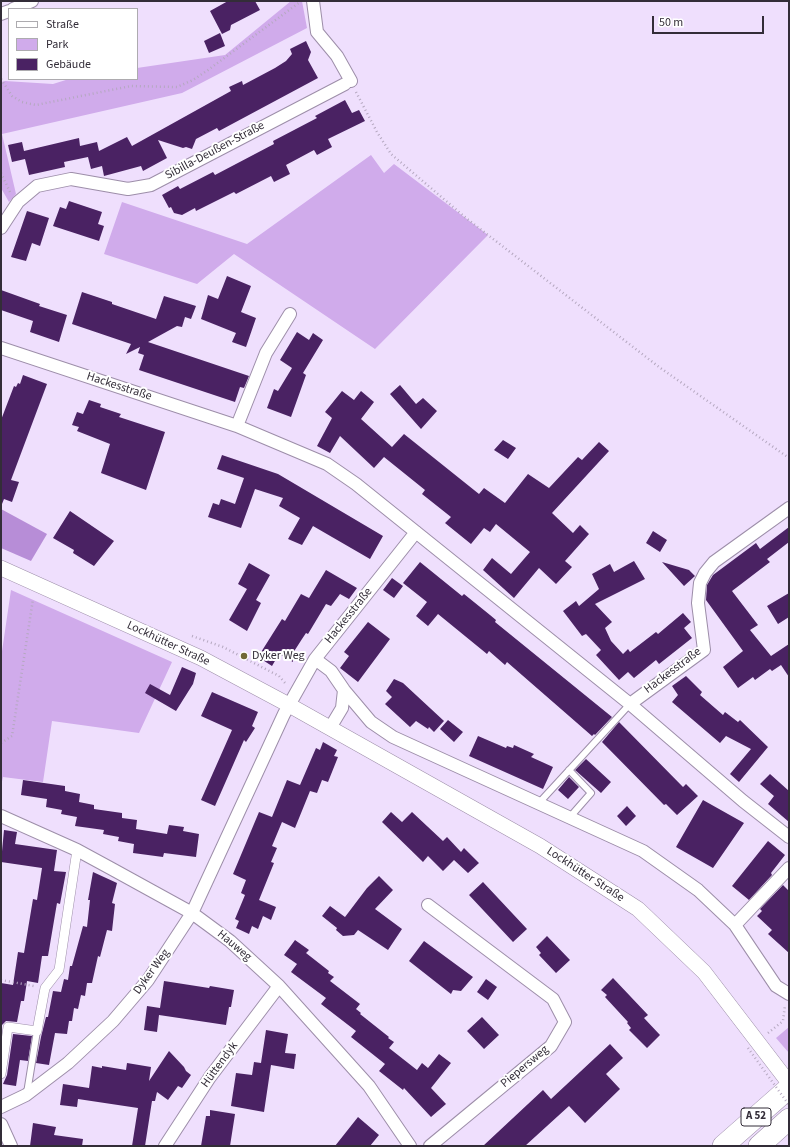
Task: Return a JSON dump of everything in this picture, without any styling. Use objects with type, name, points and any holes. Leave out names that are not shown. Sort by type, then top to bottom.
[{"type":"highway","name":"A 52","points":[[723,1146],[789,1088]]},
{"type":"highway","name":"A 52","points":[[759,1146],[789,1119]]},
{"type":"street","points":[[15,8],[32,1]]},
{"type":"street","points":[[313,1],[317,32],[337,56],[348,83]]},
{"type":"street","name":"Sibilla-Deußen-Straße","points":[[1,228],[18,202],[37,186],[71,179],[128,189],[150,185],[348,83]]},
{"type":"street","points":[[237,426],[266,353],[290,314]]},
{"type":"street","name":"Hackesstraße","points":[[1,348],[237,426],[327,464],[356,484],[630,704],[743,802],[789,837]]},
{"type":"street","name":"Hackesstraße","points":[[630,704],[704,650],[698,603],[700,583],[714,562],[789,508]]},
{"type":"street","name":"Hackesstraße","points":[[289,705],[315,659],[416,532]]},
{"type":"street","name":"Lockhütter Straße","points":[[1,568],[201,658],[289,705],[540,846],[638,909],[704,972],[754,1041],[789,1084]]},
{"type":"street","points":[[315,659],[331,671],[344,690],[372,722],[393,736],[643,851],[698,890],[735,925],[776,986],[788,997]]},
{"type":"street","points":[[330,728],[342,708],[344,690]]},
{"type":"street","name":"Dyker Weg","points":[[1,1107],[26,1095],[68,1063],[113,1021],[148,980],[192,913],[289,705]]},
{"type":"street","name":"Hauweg","points":[[1,816],[77,850],[192,913],[230,941],[279,986],[369,1086],[410,1146]]},
{"type":"street","points":[[1,1074],[8,1027],[37,1031],[45,988],[59,970],[77,850]]},
{"type":"street","points":[[735,925],[789,868]]},
{"type":"street","name":"Piepersweg","points":[[428,904],[554,999],[565,1022],[550,1046],[430,1146]]},
{"type":"street","name":"Hüttendyk","points":[[164,1146],[210,1077],[279,986]]},
{"type":"street","points":[[1,1124],[8,1145]]},
{"type":"lane","points":[[538,804],[630,704]]},
{"type":"lane","points":[[569,770],[591,793],[570,817]]},
{"type":"lane","points":[[26,1095],[37,1031]]},
{"type":"path","points":[[1,79],[2,86],[16,99],[36,105],[131,86],[177,87],[193,80],[208,70],[301,1]]},
{"type":"path","points":[[348,83],[391,154],[455,208],[653,362],[789,458]]},
{"type":"path","points":[[1,173],[13,198],[18,202]]},
{"type":"path","points":[[1,743],[12,736],[36,583]]},
{"type":"path","points":[[1,980],[45,988]]},
{"type":"path","points":[[788,997],[783,1021],[754,1041],[789,1105]]},
{"type":"green space","points":[[291,1],[302,1],[307,28],[182,93],[2,134],[16,194],[9,202],[1,188],[1,82],[53,84],[66,80],[138,80],[138,68],[225,55]]},
{"type":"green space","points":[[371,155],[384,173],[394,164],[488,235],[375,349],[234,254],[197,284],[104,254],[122,202],[247,244]]},
{"type":"green space","points":[[11,590],[172,662],[139,733],[52,721],[43,782],[3,777],[1,786],[1,658]]},
{"type":"green space","points":[[789,1027],[789,1053],[776,1038]]},
{"type":"shaded area","points":[[1,509],[47,534],[31,561],[1,548]]},
{"type":"building","points":[[228,1],[255,1],[260,10],[231,25],[230,30],[222,34],[210,11]]},
{"type":"building","points":[[220,33],[225,46],[209,53],[204,41]]},
{"type":"building","points":[[306,41],[311,52],[308,60],[318,78],[219,131],[217,128],[196,139],[192,149],[186,147],[183,148],[158,140],[167,158],[143,171],[141,166],[104,176],[102,166],[91,169],[88,157],[64,162],[65,167],[29,175],[25,159],[12,162],[8,145],[22,142],[24,151],[79,138],[80,146],[97,142],[99,151],[127,137],[132,146],[231,91],[229,87],[242,81],[243,85],[275,68],[286,61],[292,54],[290,49]]},
{"type":"building","points":[[345,100],[352,113],[359,110],[365,121],[328,139],[332,147],[317,155],[314,150],[286,165],[290,174],[274,182],[271,176],[236,194],[234,192],[196,211],[195,208],[182,215],[174,213],[171,207],[169,208],[162,195],[178,186],[180,189],[213,172],[215,175],[274,144],[273,141],[317,118],[315,116]]},
{"type":"building","points":[[69,201],[102,212],[98,224],[104,226],[99,241],[53,226],[60,207],[66,209]]},
{"type":"building","points":[[27,211],[49,218],[40,246],[32,243],[26,261],[11,257]]},
{"type":"building","points":[[227,276],[251,286],[241,312],[256,318],[246,347],[232,342],[236,333],[201,319],[208,295],[218,299]]},
{"type":"building","points":[[1,290],[40,304],[39,306],[67,315],[59,342],[30,332],[33,321],[1,310]]},
{"type":"building","points":[[82,292],[156,319],[164,296],[196,306],[191,319],[185,317],[182,327],[177,326],[148,342],[249,376],[244,388],[240,387],[235,402],[139,370],[144,355],[138,353],[140,347],[126,354],[131,344],[72,324]]},
{"type":"building","points":[[297,332],[309,340],[313,333],[323,340],[303,373],[306,375],[291,417],[267,408],[274,389],[278,391],[292,368],[280,360]]},
{"type":"building","points":[[23,375],[47,384],[11,480],[19,482],[12,502],[4,499],[1,504],[1,420],[14,386],[16,387],[18,383],[20,384]]},
{"type":"building","points":[[400,385],[416,404],[423,398],[437,411],[421,429],[390,394]]},
{"type":"building","points":[[342,391],[354,400],[361,391],[374,402],[361,419],[392,447],[404,434],[479,494],[484,488],[505,503],[528,474],[549,488],[578,457],[582,460],[599,442],[609,451],[552,513],[573,533],[580,525],[589,534],[565,561],[572,567],[556,584],[539,568],[514,598],[483,570],[492,558],[511,574],[530,552],[496,524],[490,532],[484,528],[471,544],[445,523],[451,517],[422,494],[425,490],[384,457],[374,468],[340,436],[330,453],[317,446],[332,418],[325,412]]},
{"type":"building","points":[[89,400],[101,404],[100,407],[121,414],[119,417],[165,432],[146,490],[101,473],[110,444],[77,431],[79,427],[72,425],[77,412],[83,414]]},
{"type":"building","points":[[503,440],[516,448],[508,459],[494,450]]},
{"type":"building","points":[[222,455],[278,474],[383,536],[370,559],[313,526],[302,545],[288,539],[300,518],[279,506],[283,498],[255,489],[241,528],[208,517],[213,503],[219,505],[221,499],[235,504],[244,478],[217,469]]},
{"type":"building","points":[[70,511],[114,541],[94,566],[73,553],[74,550],[53,538]]},
{"type":"building","points":[[789,527],[789,542],[767,559],[770,562],[732,591],[758,625],[750,630],[771,656],[789,644],[789,677],[781,665],[772,671],[770,669],[755,680],[753,677],[738,688],[723,667],[743,651],[706,600],[707,585],[713,575],[756,543],[760,549]]},
{"type":"building","points":[[653,531],[667,540],[660,552],[646,543]]},
{"type":"building","points":[[634,561],[645,579],[595,604],[612,622],[605,628],[611,641],[623,654],[628,649],[630,652],[656,632],[658,634],[683,613],[691,622],[684,628],[692,638],[659,664],[656,660],[634,678],[628,672],[619,680],[596,655],[601,650],[586,634],[582,636],[563,611],[576,601],[579,606],[599,589],[592,574],[610,564],[614,572]]},
{"type":"building","points":[[420,562],[462,596],[464,594],[496,620],[495,622],[612,717],[595,735],[594,734],[592,736],[507,662],[505,665],[489,651],[487,654],[438,614],[428,626],[416,616],[427,602],[403,583]]},
{"type":"building","points":[[662,562],[689,570],[695,576],[684,586]]},
{"type":"building","points":[[249,563],[270,575],[256,600],[261,603],[247,631],[229,620],[247,589],[238,584]]},
{"type":"building","points":[[326,570],[357,588],[349,599],[340,594],[331,606],[326,604],[308,634],[306,633],[293,653],[293,662],[279,654],[272,666],[258,657],[282,619],[285,621],[301,594],[309,598]]},
{"type":"building","points":[[392,578],[403,586],[394,598],[383,590]]},
{"type":"building","points":[[789,593],[789,617],[778,624],[767,606]]},
{"type":"building","points":[[368,622],[390,639],[358,682],[340,668],[349,656],[344,652]]},
{"type":"building","points":[[182,667],[196,673],[193,684],[176,711],[145,693],[150,684],[170,695]]},
{"type":"building","points":[[686,676],[702,692],[700,695],[723,715],[725,712],[738,722],[740,720],[768,747],[739,782],[730,774],[751,749],[726,736],[720,743],[672,702],[678,695],[672,686]]},
{"type":"building","points":[[394,679],[403,683],[444,721],[434,732],[429,727],[428,729],[416,721],[410,727],[385,704],[392,697],[386,691]]},
{"type":"building","points":[[212,692],[258,712],[252,726],[255,728],[246,742],[244,740],[215,806],[201,800],[232,730],[201,716]]},
{"type":"building","points":[[448,720],[463,732],[454,742],[440,729]]},
{"type":"building","points":[[619,722],[683,787],[686,784],[698,796],[677,815],[666,804],[664,805],[602,742]]},
{"type":"building","points":[[478,736],[506,748],[507,746],[513,748],[514,745],[534,754],[531,757],[553,767],[543,789],[469,756]]},
{"type":"building","points":[[323,742],[337,750],[334,756],[338,757],[328,782],[322,780],[317,793],[310,791],[295,828],[282,822],[272,846],[277,848],[271,862],[274,863],[259,900],[276,907],[271,920],[263,916],[258,929],[252,926],[249,934],[236,928],[239,921],[235,919],[245,895],[241,893],[246,880],[233,874],[259,812],[272,817],[287,780],[300,785],[316,748],[320,750]]},
{"type":"building","points":[[586,759],[611,782],[601,793],[575,770]]},
{"type":"building","points":[[770,774],[789,791],[789,822],[768,804],[774,796],[760,784]]},
{"type":"building","points":[[569,777],[579,787],[568,799],[558,790]]},
{"type":"building","points":[[23,780],[65,786],[65,791],[80,794],[79,802],[94,805],[94,809],[122,813],[122,818],[137,820],[136,829],[167,834],[169,825],[184,827],[183,831],[199,834],[196,857],[164,853],[163,857],[133,853],[134,844],[118,841],[119,837],[103,834],[104,830],[75,826],[77,817],[61,814],[62,810],[46,807],[47,799],[21,795]]},
{"type":"building","points":[[703,800],[744,823],[713,868],[676,847]]},
{"type":"building","points":[[627,806],[636,816],[626,826],[617,816]]},
{"type":"building","points":[[391,812],[402,822],[412,812],[443,841],[447,837],[461,852],[464,848],[479,863],[468,873],[454,860],[443,871],[428,856],[423,862],[382,822]]},
{"type":"building","points":[[4,830],[17,832],[15,844],[57,850],[54,871],[66,872],[60,904],[57,903],[48,956],[42,956],[38,983],[27,981],[24,1001],[21,1001],[17,1022],[6,1021],[1,1025],[1,983],[13,985],[18,952],[24,953],[33,899],[37,900],[42,868],[1,862]]},
{"type":"building","points":[[768,841],[785,855],[771,873],[772,875],[749,900],[732,886]]},
{"type":"building","points":[[93,872],[117,883],[112,903],[115,904],[112,931],[107,930],[100,957],[98,956],[92,983],[87,983],[85,996],[81,995],[78,1009],[74,1008],[72,1021],[69,1021],[67,1034],[55,1033],[49,1065],[36,1063],[53,991],[61,992],[64,979],[68,980],[70,966],[72,966],[83,926],[87,927],[90,900],[88,900]]},
{"type":"building","points":[[379,876],[393,890],[375,909],[402,929],[388,950],[358,930],[354,935],[343,936],[336,930],[337,928],[322,916],[330,906],[345,917],[367,888]]},
{"type":"building","points":[[483,882],[527,929],[513,942],[469,895]]},
{"type":"building","points":[[783,885],[789,891],[789,953],[768,934],[772,930],[757,916],[762,911],[760,909]]},
{"type":"building","points":[[547,936],[570,960],[556,973],[539,955],[541,953],[536,947]]},
{"type":"building","points":[[295,940],[309,950],[306,953],[329,971],[328,973],[334,977],[330,981],[360,1004],[356,1009],[361,1013],[360,1014],[394,1042],[389,1048],[417,1070],[422,1063],[428,1068],[439,1054],[451,1063],[431,1088],[446,1104],[431,1117],[404,1088],[403,1090],[379,1071],[385,1064],[351,1037],[356,1031],[321,1004],[326,998],[291,972],[297,964],[284,955]]},
{"type":"building","points":[[424,941],[473,977],[461,991],[453,990],[451,994],[409,961]]},
{"type":"building","points":[[613,978],[648,1015],[644,1018],[660,1035],[647,1048],[629,1030],[631,1028],[627,1023],[628,1022],[605,997],[607,995],[601,990]]},
{"type":"building","points":[[486,979],[497,987],[488,1000],[477,992]]},
{"type":"building","points":[[164,981],[209,988],[210,986],[234,990],[226,1025],[159,1015],[157,1032],[144,1030],[147,1006],[160,1008]]},
{"type":"building","points":[[482,1017],[499,1035],[484,1049],[467,1031]]},
{"type":"building","points":[[266,1030],[288,1034],[285,1053],[296,1054],[294,1069],[271,1065],[264,1112],[231,1106],[236,1073],[252,1075],[254,1062],[261,1063]]},
{"type":"building","points":[[13,1034],[32,1036],[28,1061],[20,1060],[16,1086],[3,1084],[7,1075]]},
{"type":"building","points":[[610,1044],[623,1058],[606,1074],[620,1089],[585,1123],[569,1106],[525,1146],[483,1146],[543,1090],[551,1099]]},
{"type":"building","points":[[169,1051],[191,1075],[182,1088],[178,1086],[168,1100],[157,1092],[155,1101],[152,1101],[145,1146],[132,1146],[138,1108],[78,1099],[77,1107],[60,1105],[63,1084],[89,1088],[92,1066],[126,1070],[127,1063],[151,1067],[149,1081]]},
{"type":"building","points":[[210,1110],[235,1114],[230,1146],[201,1146],[206,1116],[210,1116]]},
{"type":"building","points":[[358,1117],[379,1135],[370,1146],[335,1146]]},
{"type":"building","points":[[33,1123],[56,1127],[54,1135],[83,1139],[82,1146],[30,1146]]},
{"type":"place","name":"Dyker Weg","points":[[244,656]]}]
